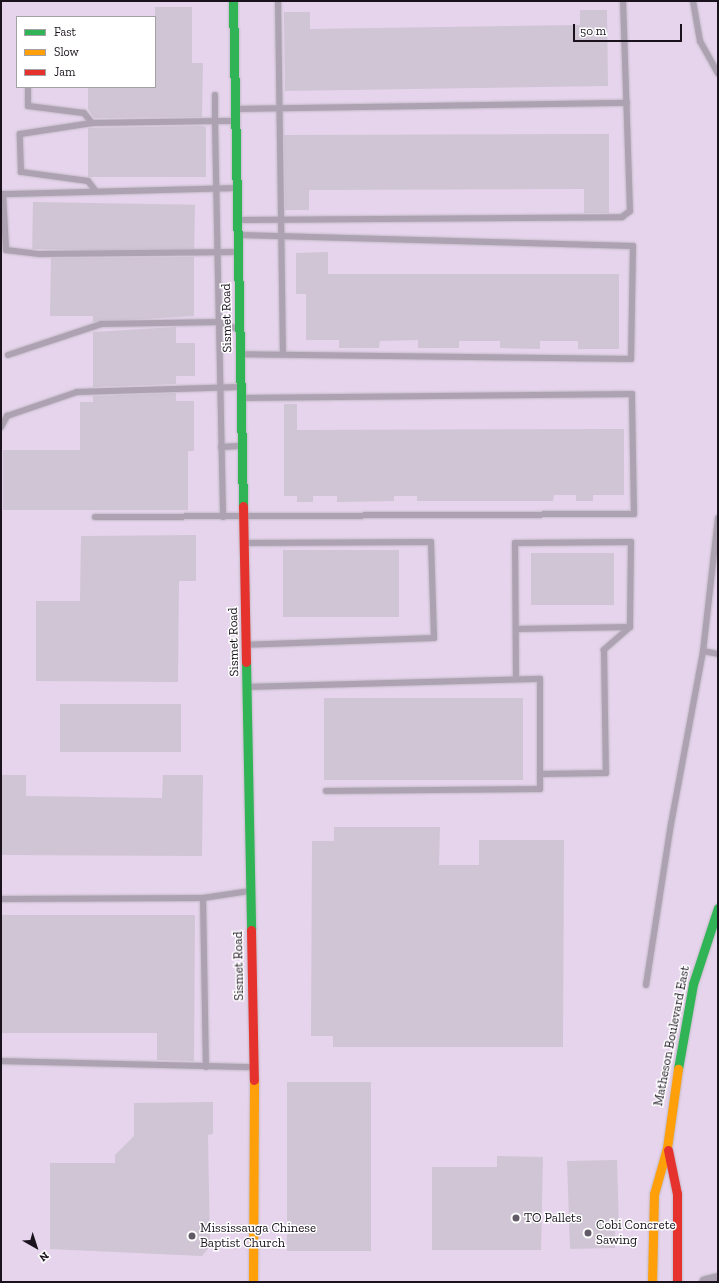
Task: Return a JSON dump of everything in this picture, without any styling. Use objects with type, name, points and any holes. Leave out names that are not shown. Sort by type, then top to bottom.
[{"type":"street","name":"Sismet Road","points":[[233,1],[234,109],[245,518],[254,1067],[253,1282]]},
{"type":"street","name":"Matheson Boulevard East","points":[[652,1282],[654,1194],[667,1148],[672,1102],[693,984],[718,908]]},
{"type":"street","name":"Matheson Boulevard East","points":[[667,1148],[677,1194],[677,1282]]},
{"type":"street","points":[[705,1282],[718,1279]]},
{"type":"lane","points":[[278,1],[281,108],[279,219],[282,236],[284,352]]},
{"type":"lane","points":[[237,220],[622,217],[630,211],[624,1]]},
{"type":"lane","points":[[693,1],[700,42],[718,73]]},
{"type":"lane","points":[[28,88],[28,106],[84,113],[92,123]]},
{"type":"lane","points":[[214,95],[222,517]]},
{"type":"lane","points":[[234,109],[627,103]]},
{"type":"lane","points":[[95,190],[88,181],[21,172],[20,134],[92,123],[235,121]]},
{"type":"lane","points":[[237,188],[95,190],[87,194],[3,194],[6,250],[40,254],[238,252]]},
{"type":"lane","points":[[238,234],[633,246],[631,359],[284,352],[240,354]]},
{"type":"lane","points":[[8,355],[101,324],[218,322],[240,330]]},
{"type":"lane","points":[[1,427],[7,416],[77,392],[241,387]]},
{"type":"lane","points":[[95,518],[634,514],[632,394],[242,398]]},
{"type":"lane","points":[[221,447],[243,446]]},
{"type":"lane","points":[[646,985],[670,824],[703,651],[718,518]]},
{"type":"lane","points":[[245,543],[431,542],[434,638],[247,645]]},
{"type":"lane","points":[[516,679],[515,543],[631,542],[630,627],[604,650],[606,773],[540,774]]},
{"type":"lane","points":[[516,629],[630,627]]},
{"type":"lane","points":[[703,651],[718,654]]},
{"type":"lane","points":[[248,687],[540,679],[540,789],[326,791]]},
{"type":"lane","points":[[1,899],[203,898],[251,891]]},
{"type":"lane","points":[[203,898],[206,1067]]},
{"type":"lane","points":[[1,1061],[254,1067]]},
{"type":"shaded area","points":[[1,1],[718,1],[718,1282],[1,1282]]},
{"type":"building","points":[[155,7],[192,7],[192,63],[203,63],[202,117],[94,118],[88,109],[88,88],[156,88]]},
{"type":"building","points":[[580,10],[607,10],[608,86],[285,91],[284,12],[310,12],[310,29],[580,25]]},
{"type":"building","points":[[206,127],[206,177],[88,177],[88,128]]},
{"type":"building","points":[[609,134],[609,213],[584,213],[584,189],[309,190],[309,210],[285,210],[284,135]]},
{"type":"building","points":[[33,202],[195,205],[194,252],[32,249]]},
{"type":"building","points":[[328,252],[328,274],[619,274],[619,349],[578,349],[578,341],[540,341],[540,349],[500,348],[500,341],[459,341],[459,348],[418,348],[418,340],[380,341],[379,348],[339,348],[339,340],[306,340],[306,294],[296,294],[296,253]]},
{"type":"building","points":[[194,257],[194,316],[93,322],[93,316],[50,316],[51,258]]},
{"type":"building","points":[[176,327],[176,343],[195,343],[195,376],[176,376],[176,384],[93,387],[93,332]]},
{"type":"building","points":[[176,393],[176,401],[194,401],[194,451],[188,451],[188,510],[3,510],[3,450],[80,450],[80,402],[93,402],[93,396]]},
{"type":"building","points":[[284,404],[297,404],[297,430],[624,429],[624,495],[593,495],[593,501],[576,501],[576,495],[554,495],[553,501],[417,501],[417,496],[394,496],[394,501],[337,502],[337,496],[313,496],[313,502],[297,502],[297,496],[284,496]]},
{"type":"building","points":[[196,535],[196,581],[179,581],[178,682],[36,681],[36,601],[80,601],[81,536]]},
{"type":"building","points":[[283,550],[399,550],[399,617],[283,617]]},
{"type":"building","points":[[531,553],[614,553],[614,605],[531,605]]},
{"type":"building","points":[[324,698],[523,698],[523,780],[324,780]]},
{"type":"building","points":[[60,704],[181,704],[181,752],[60,752]]},
{"type":"building","points":[[1,775],[26,775],[26,796],[162,798],[163,775],[203,775],[202,856],[1,855]]},
{"type":"building","points":[[334,827],[440,827],[439,865],[479,865],[479,840],[564,840],[563,1047],[333,1047],[333,1036],[311,1036],[312,841],[334,841]]},
{"type":"building","points":[[1,915],[195,915],[194,1061],[157,1060],[157,1033],[1,1033]]},
{"type":"building","points":[[287,1082],[371,1082],[371,1251],[287,1251]]},
{"type":"building","points":[[213,1102],[213,1134],[208,1135],[210,1246],[202,1256],[50,1249],[50,1163],[115,1163],[115,1155],[134,1136],[134,1103]]},
{"type":"building","points":[[497,1156],[543,1157],[541,1250],[432,1250],[432,1167],[497,1167]]},
{"type":"building","points":[[617,1160],[619,1230],[615,1231],[615,1248],[570,1249],[567,1161]]},
{"type":"traffic: fast","points":[[233,1],[243,506]]},
{"type":"traffic: fast","points":[[246,662],[251,930]]},
{"type":"traffic: fast","points":[[678,1069],[693,984],[718,908]]},
{"type":"traffic: slow","points":[[652,1282],[654,1194],[667,1148],[678,1069]]},
{"type":"traffic: slow","points":[[253,1282],[254,1080]]},
{"type":"traffic: jam","points":[[243,506],[246,662]]},
{"type":"traffic: jam","points":[[251,930],[254,1080]]},
{"type":"traffic: jam","points":[[668,1150],[677,1194],[677,1282]]},
{"type":"place","name":"TO Pallets","points":[[516,1218]]},
{"type":"place","name":"Cobi Concrete Sawing","points":[[588,1233]]},
{"type":"place","name":"Mississauga Chinese Baptist Church","points":[[192,1236]]}]
